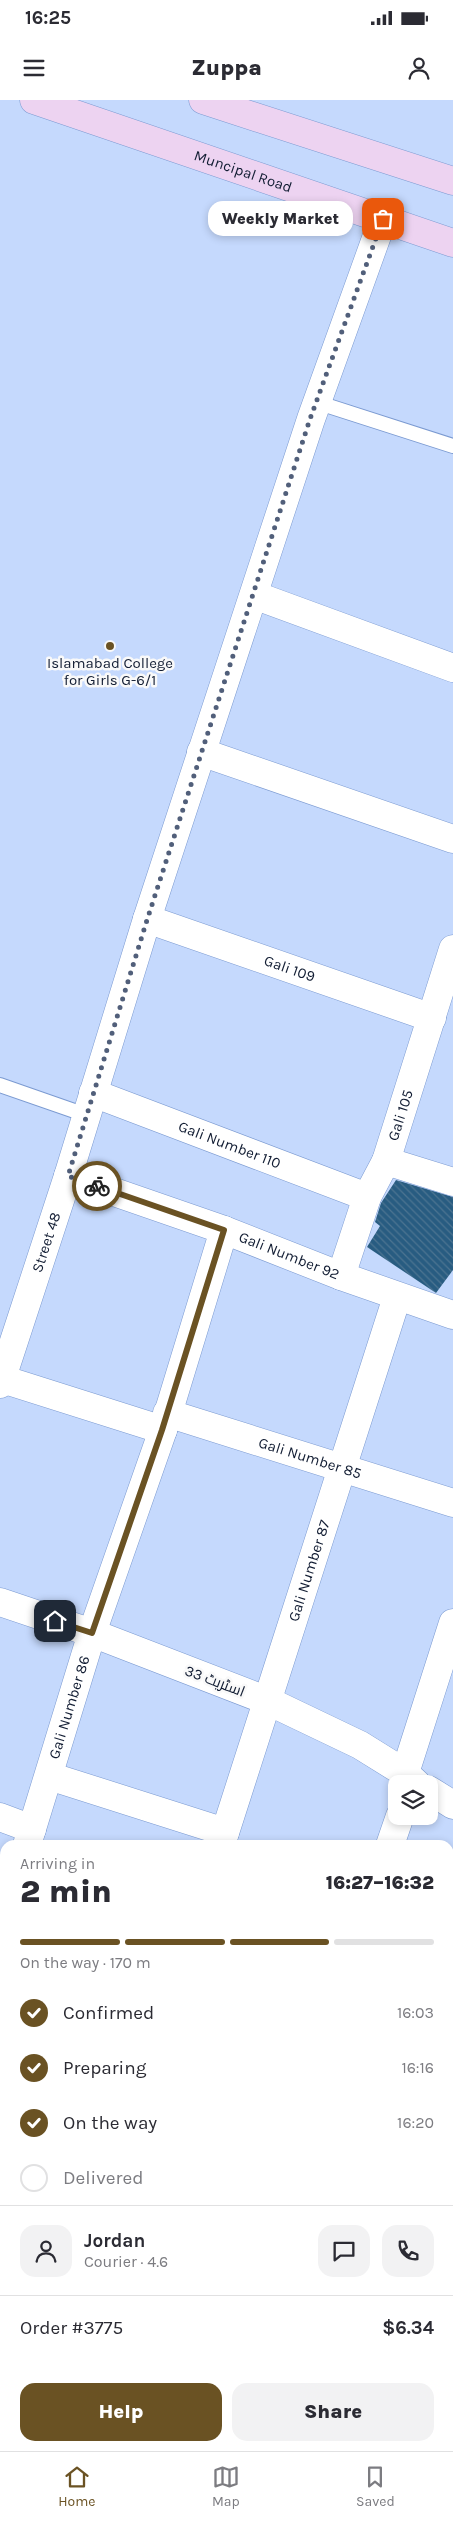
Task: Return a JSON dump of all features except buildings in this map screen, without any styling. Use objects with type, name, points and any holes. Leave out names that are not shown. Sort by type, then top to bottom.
[{"type":"street","name":"Muncipal Road","points":[[34,100],[453,243]]},
{"type":"street","points":[[203,100],[453,181]]},
{"type":"street","name":"Street 48","points":[[1,1381],[68,1176],[201,752],[316,402],[383,219]]},
{"type":"street","points":[[254,595],[453,668]]},
{"type":"street","points":[[201,752],[453,840]]},
{"type":"street","name":"Gali 109","points":[[147,920],[432,1018]]},
{"type":"street","name":"Gali 105","points":[[341,1276],[367,1197],[386,1161],[453,949]]},
{"type":"street","name":"Gali Number 110","points":[[90,1104],[367,1197]]},
{"type":"street","points":[[386,1161],[453,1182]]},
{"type":"street","name":"Gali Number 92","points":[[68,1176],[224,1230],[397,1297],[453,1315]]},
{"type":"street","name":"Gali Number 86","points":[[30,1837],[92,1633],[165,1422],[224,1230]]},
{"type":"street","name":"Gali Number 87","points":[[223,1838],[397,1297]]},
{"type":"street","name":"Gali Number 85","points":[[1,1381],[165,1422],[342,1470],[453,1503]]},
{"type":"street","name":"اسٹریٹ 33","points":[[0,1602],[92,1633],[268,1701],[360,1745],[405,1775]]},
{"type":"street","points":[[417,1775],[453,1623]]},
{"type":"street","points":[[49,1776],[223,1838]]},
{"type":"street","name":"اسٹریٹ 33","points":[[438,1796],[453,1805]]},
{"type":"street","points":[[0,1817],[30,1837]]},
{"type":"street","points":[[392,1840],[397,1825]]},
{"type":"lane","points":[[316,402],[453,446]]},
{"type":"lane","points":[[0,1085],[90,1104]]},
{"type":"way so far","points":[[97,1186],[68,1176],[147,920],[310,419],[383,219]]},
{"type":"place","name":"Weekly Market","points":[[383,219]]},
{"type":"place","name":"Islamabad College for Girls G-6/1","points":[[110,646]]},
{"type":"route","points":[[55,1621],[92,1633],[162,1430],[224,1230],[97,1186]]}]
